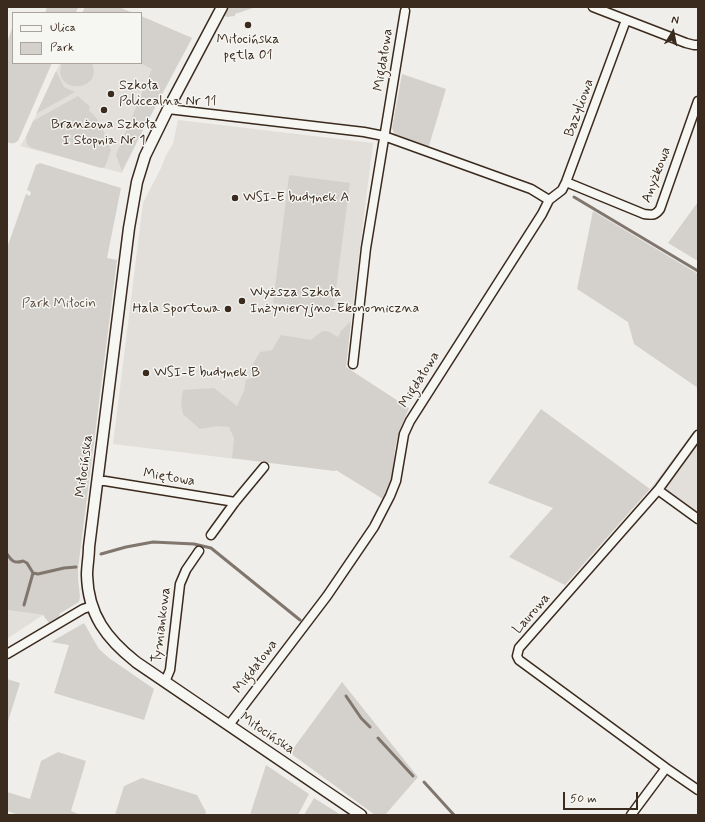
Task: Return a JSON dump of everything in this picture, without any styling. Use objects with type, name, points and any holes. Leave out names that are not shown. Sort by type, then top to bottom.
[{"type":"street","name":"Miłocińska","points":[[222,7],[145,156],[135,190],[89,547],[87,575],[88,588],[96,617],[112,641],[122,651],[165,682],[361,815]]},
{"type":"street","points":[[593,7],[686,43],[698,45]]},
{"type":"street","name":"Migdałowa","points":[[353,364],[366,248],[405,11]]},
{"type":"street","name":"Bazyliowa","points":[[549,200],[562,190],[566,182],[626,20]]},
{"type":"street","name":"Anyżkowa","points":[[566,182],[644,214],[656,214],[660,209],[698,101]]},
{"type":"street","points":[[168,109],[364,132],[384,136],[531,189],[549,200]]},
{"type":"street","name":"Migdałowa","points":[[228,725],[327,596],[374,527],[396,481],[404,434],[410,421],[542,214],[549,200]]},
{"type":"street","name":"Laurowa","points":[[698,435],[658,490],[519,648],[517,656],[519,660],[698,790]]},
{"type":"street","points":[[211,535],[235,502],[264,467]]},
{"type":"street","name":"Miętowa","points":[[97,481],[105,481],[235,502]]},
{"type":"street","points":[[658,490],[698,519]]},
{"type":"street","name":"Tymiankowa","points":[[165,682],[168,678],[170,670],[180,584],[186,570],[199,551]]},
{"type":"street","points":[[7,654],[83,609],[92,606]]},
{"type":"street","points":[[631,815],[666,768]]},
{"type":"shaded area","points":[[142,16],[192,38],[122,173],[20,146],[26,137],[60,64],[142,64]]},
{"type":"shaded area","name":"Wyższa Szkoła Inżynieryjno-Ekonomiczna","points":[[178,120],[373,143],[340,415],[393,469],[391,480],[383,499],[336,470],[113,444],[143,203],[166,155],[173,144]]},
{"type":"shaded area","points":[[698,426],[698,512],[650,489]]},
{"type":"shaded area","points":[[7,610],[43,615],[7,639]]},
{"type":"green space","points":[[47,7],[78,7],[76,12],[45,12]]},
{"type":"green space","points":[[85,7],[119,7],[131,12],[82,12]]},
{"type":"green space","points":[[226,7],[256,7],[235,14],[235,16],[227,17],[224,15]]},
{"type":"green space","points":[[142,16],[192,38],[122,171],[116,155],[152,69],[142,64]]},
{"type":"green space","points":[[12,29],[12,64],[52,64],[18,141],[15,143],[7,142],[7,43]]},
{"type":"green space","points":[[62,64],[92,64],[94,73],[91,80],[85,85],[77,86],[69,85],[63,80],[60,73]]},
{"type":"green space","points":[[56,71],[64,87],[75,92],[36,114]]},
{"type":"green space","points":[[402,74],[446,89],[428,149],[396,137],[392,128]]},
{"type":"green space","points":[[78,96],[90,107],[89,111],[100,123],[111,150],[105,167],[101,168],[32,148],[27,144],[26,137],[33,121]]},
{"type":"green space","name":"Park Miłocin","points":[[40,163],[121,188],[107,258],[117,260],[78,569],[80,596],[79,602],[59,614],[61,617],[49,623],[43,615],[7,610],[7,248],[26,194],[30,196],[31,192],[27,190],[36,165]]},
{"type":"green space","points":[[289,175],[350,183],[333,311],[273,303]]},
{"type":"green space","points":[[698,202],[698,261],[668,243]]},
{"type":"green space","points":[[593,211],[698,274],[698,388],[634,344],[628,322],[577,289]]},
{"type":"green space","points":[[351,321],[346,367],[409,408],[399,432],[395,448],[391,480],[383,499],[336,470],[232,458],[234,438],[229,427],[217,426],[200,429],[183,414],[181,403],[183,390],[214,388],[237,406],[244,391],[246,380],[254,377],[250,369],[260,352],[272,350],[281,335],[311,340],[322,332],[327,331],[338,337],[341,331]]},
{"type":"green space","points":[[541,409],[650,489],[565,585],[509,557],[553,508],[488,483]]},
{"type":"green space","points":[[84,623],[99,649],[109,658],[154,689],[144,720],[54,693],[69,645],[51,642]]},
{"type":"green space","points":[[7,679],[20,683],[7,725]]},
{"type":"green space","points":[[342,682],[418,777],[385,815],[375,815],[290,753]]},
{"type":"green space","points":[[58,752],[86,761],[71,811],[81,815],[19,815],[7,811],[7,792],[30,799],[41,761]]},
{"type":"green space","points":[[266,765],[309,794],[298,815],[250,815]]},
{"type":"green space","points":[[142,778],[197,795],[206,812],[205,815],[115,815],[124,786]]},
{"type":"green space","points":[[314,798],[341,815],[304,815]]},
{"type":"waterway","points":[[574,197],[698,271]]},
{"type":"waterway","points":[[101,554],[153,542],[194,544],[211,548],[300,620]]},
{"type":"waterway","points":[[7,554],[14,561],[23,561],[27,563],[33,573],[38,574],[76,567]]},
{"type":"waterway","points":[[24,605],[33,573]]},
{"type":"waterway","points":[[346,696],[361,718],[370,727]]},
{"type":"waterway","points":[[378,738],[413,776]]},
{"type":"waterway","points":[[424,782],[454,815]]},
{"type":"place","name":"Miłocińska pętla 01","points":[[248,25]]},
{"type":"place","name":"Szkoła Policealna Nr 11","points":[[111,94]]},
{"type":"place","name":"Branżowa Szkoła I Stopnia Nr 1","points":[[104,110]]},
{"type":"place","name":"WSI-E budynek A","points":[[235,198]]},
{"type":"place","name":"Wyższa Szkoła Inżynieryjno-Ekonomiczna","points":[[242,301]]},
{"type":"place","name":"Hala Sportowa","points":[[228,309]]},
{"type":"place","name":"WSI-E budynek B","points":[[146,373]]}]
